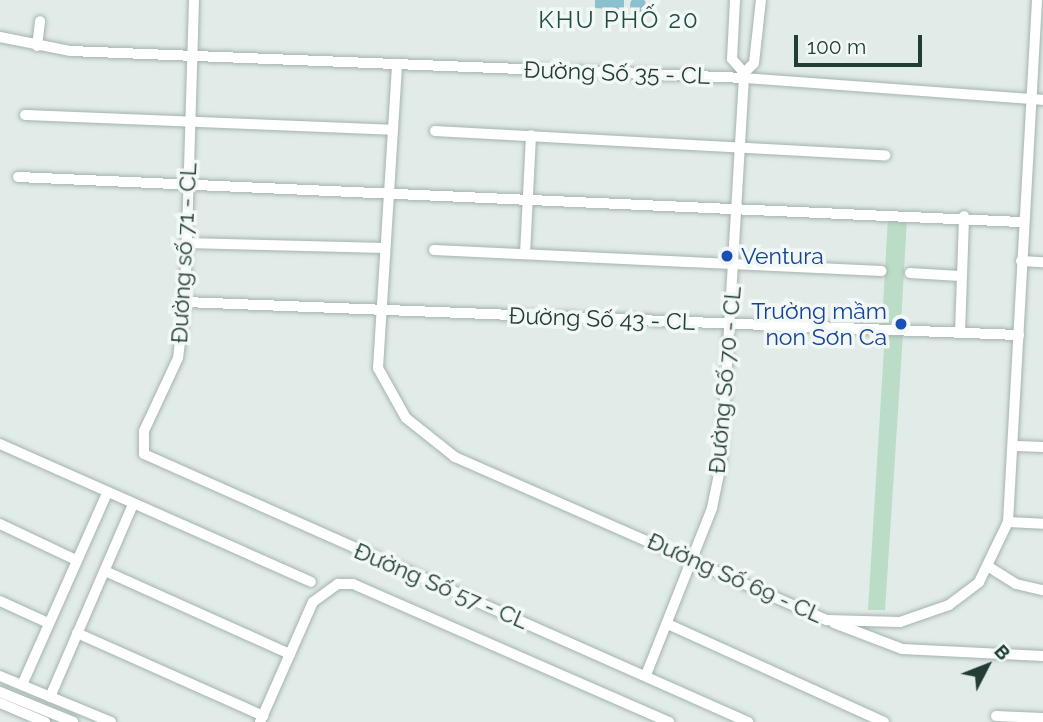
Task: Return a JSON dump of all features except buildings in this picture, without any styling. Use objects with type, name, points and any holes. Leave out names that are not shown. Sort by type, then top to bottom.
[{"type":"street","name":"Đường số 71 - CL","points":[[140,444],[178,358],[185,302],[194,0]]},
{"type":"street","name":"Đường Số 70 - CL","points":[[735,0],[732,58],[744,76]]},
{"type":"street","name":"Đường Số 70 - CL","points":[[646,675],[670,625],[721,464],[733,324],[744,76],[754,63],[761,0]]},
{"type":"street","name":"Đường Số 69 - CL","points":[[397,66],[378,368],[405,418],[427,439],[827,620],[900,622],[927,613],[964,594],[989,567],[1008,522],[1016,446],[1021,222],[1037,0]]},
{"type":"street","points":[[37,46],[40,21]]},
{"type":"street","name":"Đường Số 35 - CL","points":[[0,37],[37,46],[397,66],[744,76],[1032,97],[1043,100]]},
{"type":"street","points":[[26,115],[393,130]]},
{"type":"street","points":[[435,131],[885,155]]},
{"type":"street","points":[[525,254],[531,135]]},
{"type":"street","points":[[18,177],[964,216],[1021,222]]},
{"type":"street","points":[[960,333],[964,216]]},
{"type":"street","points":[[186,243],[385,248]]},
{"type":"street","points":[[434,250],[882,271]]},
{"type":"street","points":[[1021,261],[1043,262]]},
{"type":"street","points":[[911,273],[960,276]]},
{"type":"street","name":"Đường Số 43 - CL","points":[[185,302],[1019,335]]},
{"type":"street","points":[[0,444],[311,582]]},
{"type":"street","name":"Đường Số 57 - CL","points":[[140,444],[150,460],[646,675],[748,722]]},
{"type":"street","points":[[1016,446],[1043,447]]},
{"type":"street","points":[[22,685],[107,493]]},
{"type":"street","points":[[50,697],[133,504]]},
{"type":"street","points":[[1008,522],[1043,523]]},
{"type":"street","points":[[0,524],[76,560]]},
{"type":"street","points":[[989,567],[1016,584],[1043,590]]},
{"type":"street","points":[[105,571],[290,654]]},
{"type":"street","points":[[77,634],[262,719],[313,602],[338,584],[353,584],[669,722]]},
{"type":"street","points":[[0,601],[48,623]]},
{"type":"street","points":[[827,620],[902,649],[1043,656]]},
{"type":"street","points":[[670,625],[884,722]]},
{"type":"street","points":[[0,676],[111,722]]},
{"type":"street","points":[[0,682],[98,722]]},
{"type":"street","points":[[0,692],[73,722]]},
{"type":"street","points":[[0,703],[45,722]]},
{"type":"street","points":[[996,716],[1043,718]]},
{"type":"green space","points":[[888,217],[907,218],[901,323],[882,324]]},
{"type":"green space","points":[[885,333],[903,334],[885,610],[868,610]]},
{"type":"water","points":[[638,-3],[644,-1],[644,11],[638,13],[632,11],[630,5],[632,-1]]},
{"type":"water","points":[[595,0],[624,0],[624,10],[595,8]]},
{"type":"place","name":"Ventura","points":[[727,256]]},
{"type":"place","name":"Trường mầm non Sơn Ca","points":[[901,324]]},
{"type":"district","name":"KHU PHỐ 20","points":[[619,20]]}]
